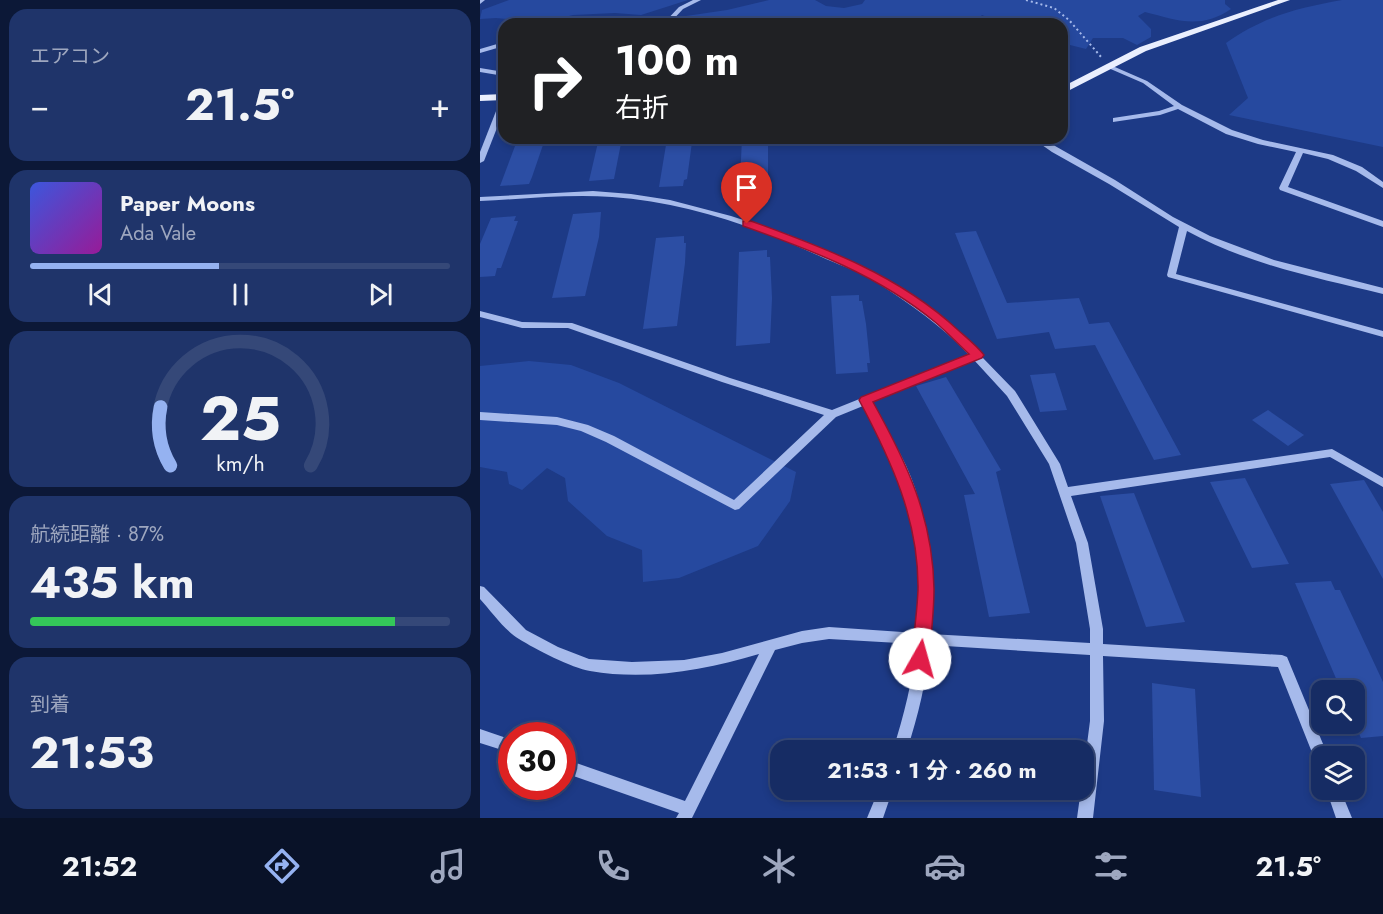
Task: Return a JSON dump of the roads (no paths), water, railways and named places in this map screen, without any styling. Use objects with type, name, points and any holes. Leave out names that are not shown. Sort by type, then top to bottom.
[{"type":"main road","points":[[1068,88],[1152,45],[1286,0]]},
{"type":"main road","points":[[480,98],[498,99]]},
{"type":"street","points":[[672,18],[681,8],[698,0]]},
{"type":"street","points":[[480,51],[498,46]]},
{"type":"street","points":[[1108,66],[1145,82],[1179,106],[1229,132],[1346,163],[1383,186]]},
{"type":"street","points":[[480,70],[498,73]]},
{"type":"street","points":[[1116,120],[1160,113],[1179,106]]},
{"type":"street","points":[[480,161],[498,114]]},
{"type":"street","points":[[1044,144],[1208,239],[1259,258],[1383,291]]},
{"type":"street","points":[[1301,150],[1283,188],[1383,224]]},
{"type":"street","points":[[480,199],[599,193],[654,199],[703,209],[820,249],[866,272],[901,292],[940,320],[978,355],[1010,392],[1048,450],[1066,492],[1088,562],[1096,607],[1099,651],[1099,719],[1085,818]]},
{"type":"street","points":[[1184,226],[1171,275],[1383,334]]},
{"type":"street","points":[[480,314],[522,325],[569,325],[832,414]]},
{"type":"street","points":[[480,416],[557,421],[584,428],[627,447],[735,506],[832,414],[978,355]]},
{"type":"street","points":[[865,400],[891,447],[909,489],[922,537],[926,590],[923,638],[911,722],[904,740]]},
{"type":"street","points":[[1066,492],[1332,453],[1383,483]]},
{"type":"street","points":[[482,597],[521,634],[553,651],[589,665],[632,668],[684,666],[802,637],[829,633],[1282,661],[1316,746]]},
{"type":"street","points":[[576,771],[686,814],[770,646]]},
{"type":"street","points":[[480,736],[498,742]]},
{"type":"street","points":[[875,818],[882,800]]},
{"type":"street","points":[[1337,800],[1344,818]]}]
